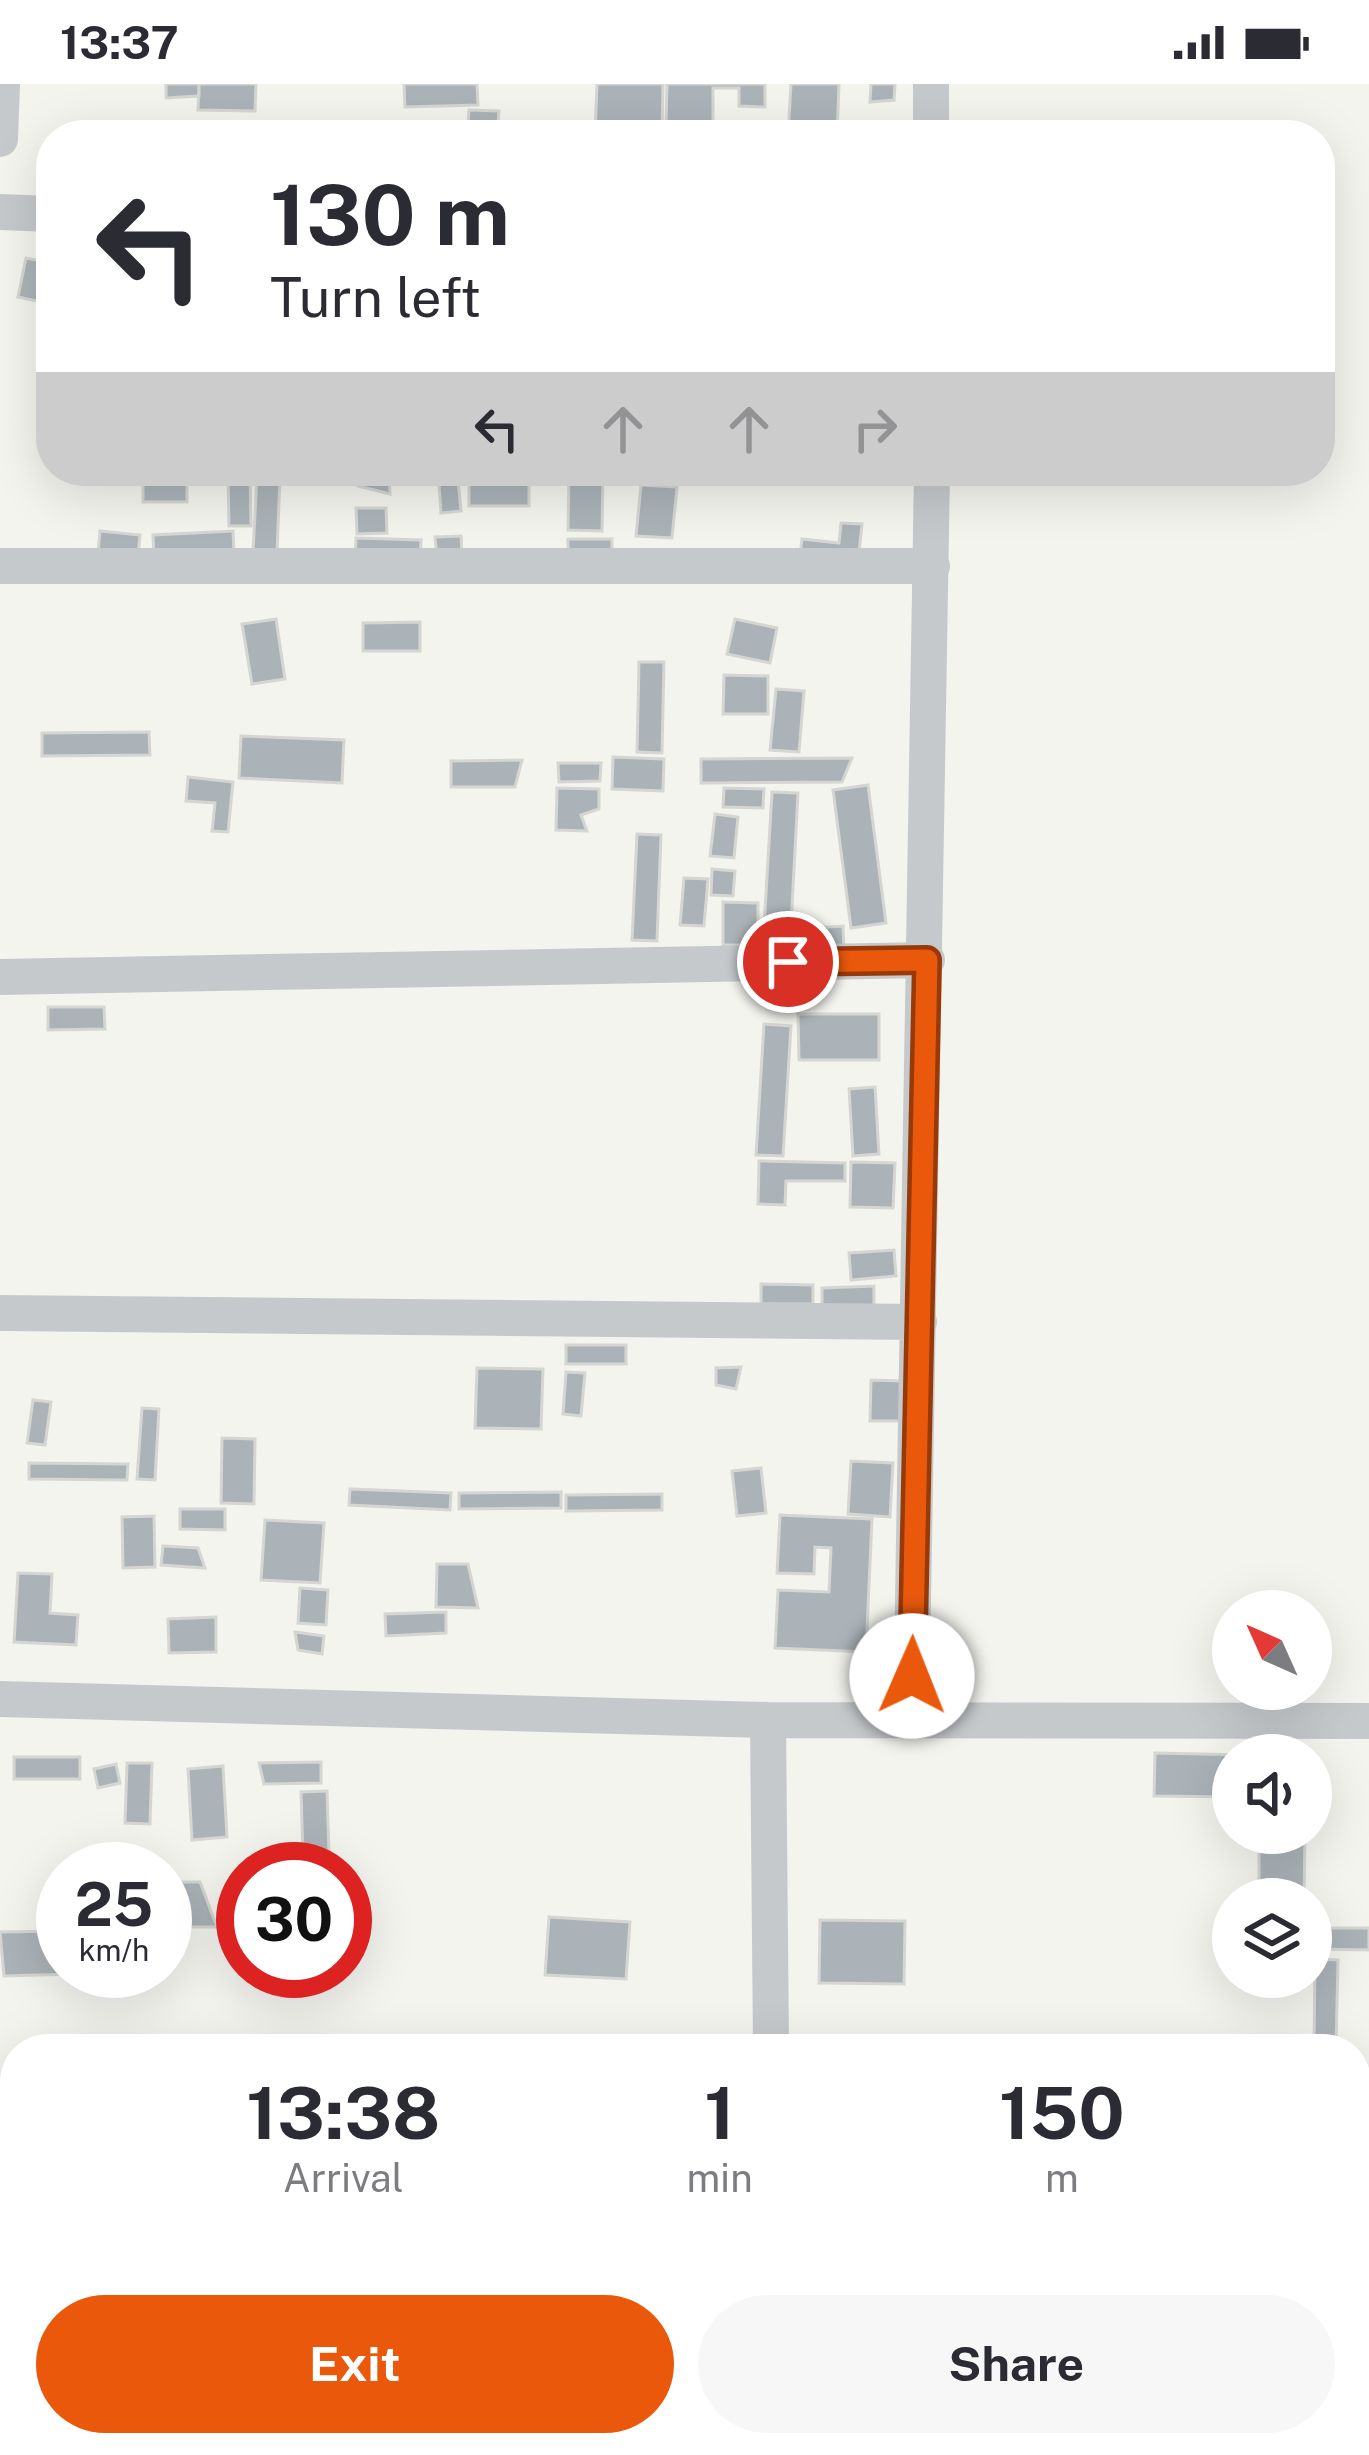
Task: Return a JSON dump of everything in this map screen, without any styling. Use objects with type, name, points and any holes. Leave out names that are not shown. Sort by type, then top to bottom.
[{"type":"street","points":[[0,139],[2,84]]},
{"type":"street","points":[[931,84],[931,120]]},
{"type":"street","points":[[0,212],[36,213]]},
{"type":"street","points":[[911,1720],[932,486]]},
{"type":"street","points":[[0,566],[932,566]]},
{"type":"street","points":[[0,976],[927,960]]},
{"type":"street","points":[[0,1313],[919,1322]]},
{"type":"street","points":[[0,1699],[768,1720],[1369,1721]]},
{"type":"street","points":[[768,1720],[771,2034]]},
{"type":"building","points":[[166,84],[199,84],[199,96],[166,98]]},
{"type":"building","points":[[199,84],[256,84],[255,111],[198,110]]},
{"type":"building","points":[[404,84],[477,84],[478,105],[405,107]]},
{"type":"building","points":[[597,84],[663,84],[662,120],[596,120]]},
{"type":"building","points":[[667,84],[765,84],[765,107],[739,106],[739,88],[713,88],[713,120],[666,120]]},
{"type":"building","points":[[791,84],[839,84],[838,120],[789,120]]},
{"type":"building","points":[[871,84],[895,84],[894,100],[870,102]]},
{"type":"building","points":[[469,110],[499,111],[498,120],[468,120]]},
{"type":"building","points":[[26,258],[36,260],[36,301],[18,297]]},
{"type":"building","points":[[143,486],[187,486],[187,502],[143,502]]},
{"type":"building","points":[[228,486],[250,486],[251,526],[229,526]]},
{"type":"building","points":[[257,486],[280,486],[277,553],[253,552]]},
{"type":"building","points":[[358,486],[390,486],[390,494]]},
{"type":"building","points":[[439,486],[458,486],[461,511],[441,513]]},
{"type":"building","points":[[469,486],[529,486],[529,506],[469,506]]},
{"type":"building","points":[[569,486],[603,486],[602,531],[568,530]]},
{"type":"building","points":[[641,486],[677,487],[672,538],[636,536]]},
{"type":"building","points":[[356,508],[386,508],[387,533],[357,534]]},
{"type":"building","points":[[841,523],[862,524],[858,562],[800,556],[802,539],[839,543]]},
{"type":"building","points":[[100,531],[140,535],[138,556],[98,552]]},
{"type":"building","points":[[233,531],[234,554],[154,558],[153,535]]},
{"type":"building","points":[[461,536],[462,557],[437,559],[435,537]]},
{"type":"building","points":[[356,538],[421,540],[420,560],[355,559]]},
{"type":"building","points":[[568,539],[612,539],[612,562],[568,562]]},
{"type":"building","points":[[276,619],[285,679],[252,684],[242,624]]},
{"type":"building","points":[[735,619],[777,628],[770,663],[727,654]]},
{"type":"building","points":[[420,622],[420,651],[363,651],[363,623]]},
{"type":"building","points":[[639,662],[664,662],[662,753],[637,752]]},
{"type":"building","points":[[724,675],[768,676],[768,714],[723,714]]},
{"type":"building","points":[[776,689],[804,691],[799,752],[770,750]]},
{"type":"building","points":[[149,732],[150,755],[42,756],[42,733]]},
{"type":"building","points":[[241,736],[344,740],[342,783],[239,778]]},
{"type":"building","points":[[613,757],[664,759],[663,791],[612,789]]},
{"type":"building","points":[[852,758],[842,782],[701,783],[701,759]]},
{"type":"building","points":[[522,760],[515,787],[451,787],[451,761]]},
{"type":"building","points":[[558,763],[601,763],[600,781],[559,782]]},
{"type":"building","points":[[188,777],[233,782],[228,832],[212,831],[215,803],[186,801]]},
{"type":"building","points":[[868,785],[886,923],[851,928],[833,790]]},
{"type":"building","points":[[557,788],[599,789],[599,809],[581,815],[587,831],[556,830]]},
{"type":"building","points":[[724,788],[764,789],[763,808],[723,807]]},
{"type":"building","points":[[772,792],[798,793],[790,945],[763,944]]},
{"type":"building","points":[[715,814],[738,817],[734,858],[710,856]]},
{"type":"building","points":[[637,834],[661,835],[657,941],[632,940]]},
{"type":"building","points":[[712,869],[735,871],[733,896],[711,895]]},
{"type":"building","points":[[684,878],[708,879],[704,926],[680,925]]},
{"type":"building","points":[[723,902],[758,903],[758,945],[723,945]]},
{"type":"building","points":[[843,926],[844,949],[815,951],[814,928]]},
{"type":"building","points":[[48,1007],[104,1007],[105,1029],[48,1030]]},
{"type":"building","points":[[798,1014],[879,1014],[879,1060],[799,1060]]},
{"type":"building","points":[[764,1024],[791,1026],[783,1156],[756,1155]]},
{"type":"building","points":[[875,1087],[879,1154],[853,1156],[849,1089]]},
{"type":"building","points":[[759,1161],[845,1163],[845,1181],[786,1181],[785,1205],[758,1204]]},
{"type":"building","points":[[851,1162],[895,1163],[893,1208],[850,1207]]},
{"type":"building","points":[[894,1250],[896,1276],[851,1280],[849,1253]]},
{"type":"building","points":[[761,1284],[813,1285],[813,1304],[761,1304]]},
{"type":"building","points":[[874,1286],[874,1306],[822,1308],[822,1288]]},
{"type":"building","points":[[566,1345],[626,1345],[626,1364],[566,1364]]},
{"type":"building","points":[[741,1367],[736,1389],[716,1385],[716,1368]]},
{"type":"building","points":[[477,1368],[543,1369],[541,1429],[475,1428]]},
{"type":"building","points":[[566,1372],[585,1373],[581,1416],[563,1414]]},
{"type":"building","points":[[871,1380],[901,1381],[900,1421],[870,1421]]},
{"type":"building","points":[[33,1400],[51,1402],[45,1445],[27,1443]]},
{"type":"building","points":[[142,1408],[159,1409],[155,1480],[137,1479]]},
{"type":"building","points":[[222,1438],[255,1439],[254,1504],[221,1503]]},
{"type":"building","points":[[851,1461],[893,1463],[890,1517],[848,1514]]},
{"type":"building","points":[[29,1463],[128,1464],[127,1480],[29,1479]]},
{"type":"building","points":[[761,1468],[766,1513],[737,1516],[732,1471]]},
{"type":"building","points":[[350,1489],[451,1493],[450,1510],[349,1505]]},
{"type":"building","points":[[561,1492],[561,1508],[459,1509],[459,1493]]},
{"type":"building","points":[[662,1494],[662,1510],[566,1511],[566,1495]]},
{"type":"building","points":[[180,1509],[225,1509],[225,1530],[180,1529]]},
{"type":"building","points":[[780,1515],[872,1519],[866,1652],[775,1648],[778,1590],[829,1592],[831,1548],[815,1547],[814,1574],[777,1573]]},
{"type":"building","points":[[154,1516],[155,1567],[123,1568],[122,1517]]},
{"type":"building","points":[[265,1520],[324,1523],[320,1583],[261,1580]]},
{"type":"building","points":[[163,1546],[198,1548],[205,1568],[161,1565]]},
{"type":"building","points":[[437,1564],[468,1564],[478,1608],[436,1607]]},
{"type":"building","points":[[18,1573],[52,1574],[50,1613],[78,1615],[76,1645],[14,1642]]},
{"type":"building","points":[[300,1588],[328,1590],[326,1625],[298,1623]]},
{"type":"building","points":[[446,1612],[446,1633],[386,1636],[385,1614]]},
{"type":"building","points":[[216,1617],[216,1652],[169,1653],[168,1619]]},
{"type":"building","points":[[295,1632],[324,1636],[322,1654],[298,1650]]},
{"type":"building","points":[[1155,1753],[1212,1754],[1212,1797],[1154,1796]]},
{"type":"building","points":[[14,1757],[80,1757],[80,1779],[14,1779]]},
{"type":"building","points":[[321,1762],[321,1783],[264,1784],[259,1763]]},
{"type":"building","points":[[127,1763],[152,1763],[150,1824],[125,1823]]},
{"type":"building","points":[[116,1764],[120,1783],[98,1788],[94,1769]]},
{"type":"building","points":[[223,1766],[227,1837],[192,1840],[188,1769]]},
{"type":"building","points":[[327,1791],[329,1842],[303,1842],[301,1792]]},
{"type":"building","points":[[1259,1854],[1305,1854],[1304,1878],[1259,1878]]},
{"type":"building","points":[[192,1882],[200,1882],[216,1927],[192,1927]]},
{"type":"building","points":[[549,1917],[630,1922],[626,1979],[545,1975]]},
{"type":"building","points":[[820,1920],[905,1921],[904,1984],[819,1983]]},
{"type":"building","points":[[1332,1928],[1369,1928],[1369,1950],[1332,1949]]},
{"type":"building","points":[[36,1931],[36,1975],[4,1976],[0,1932]]},
{"type":"building","points":[[1332,1960],[1338,1960],[1336,2034],[1314,2034],[1315,1998],[1332,1998]]},
{"type":"route","points":[[788,962],[927,960],[912,1676]]}]
